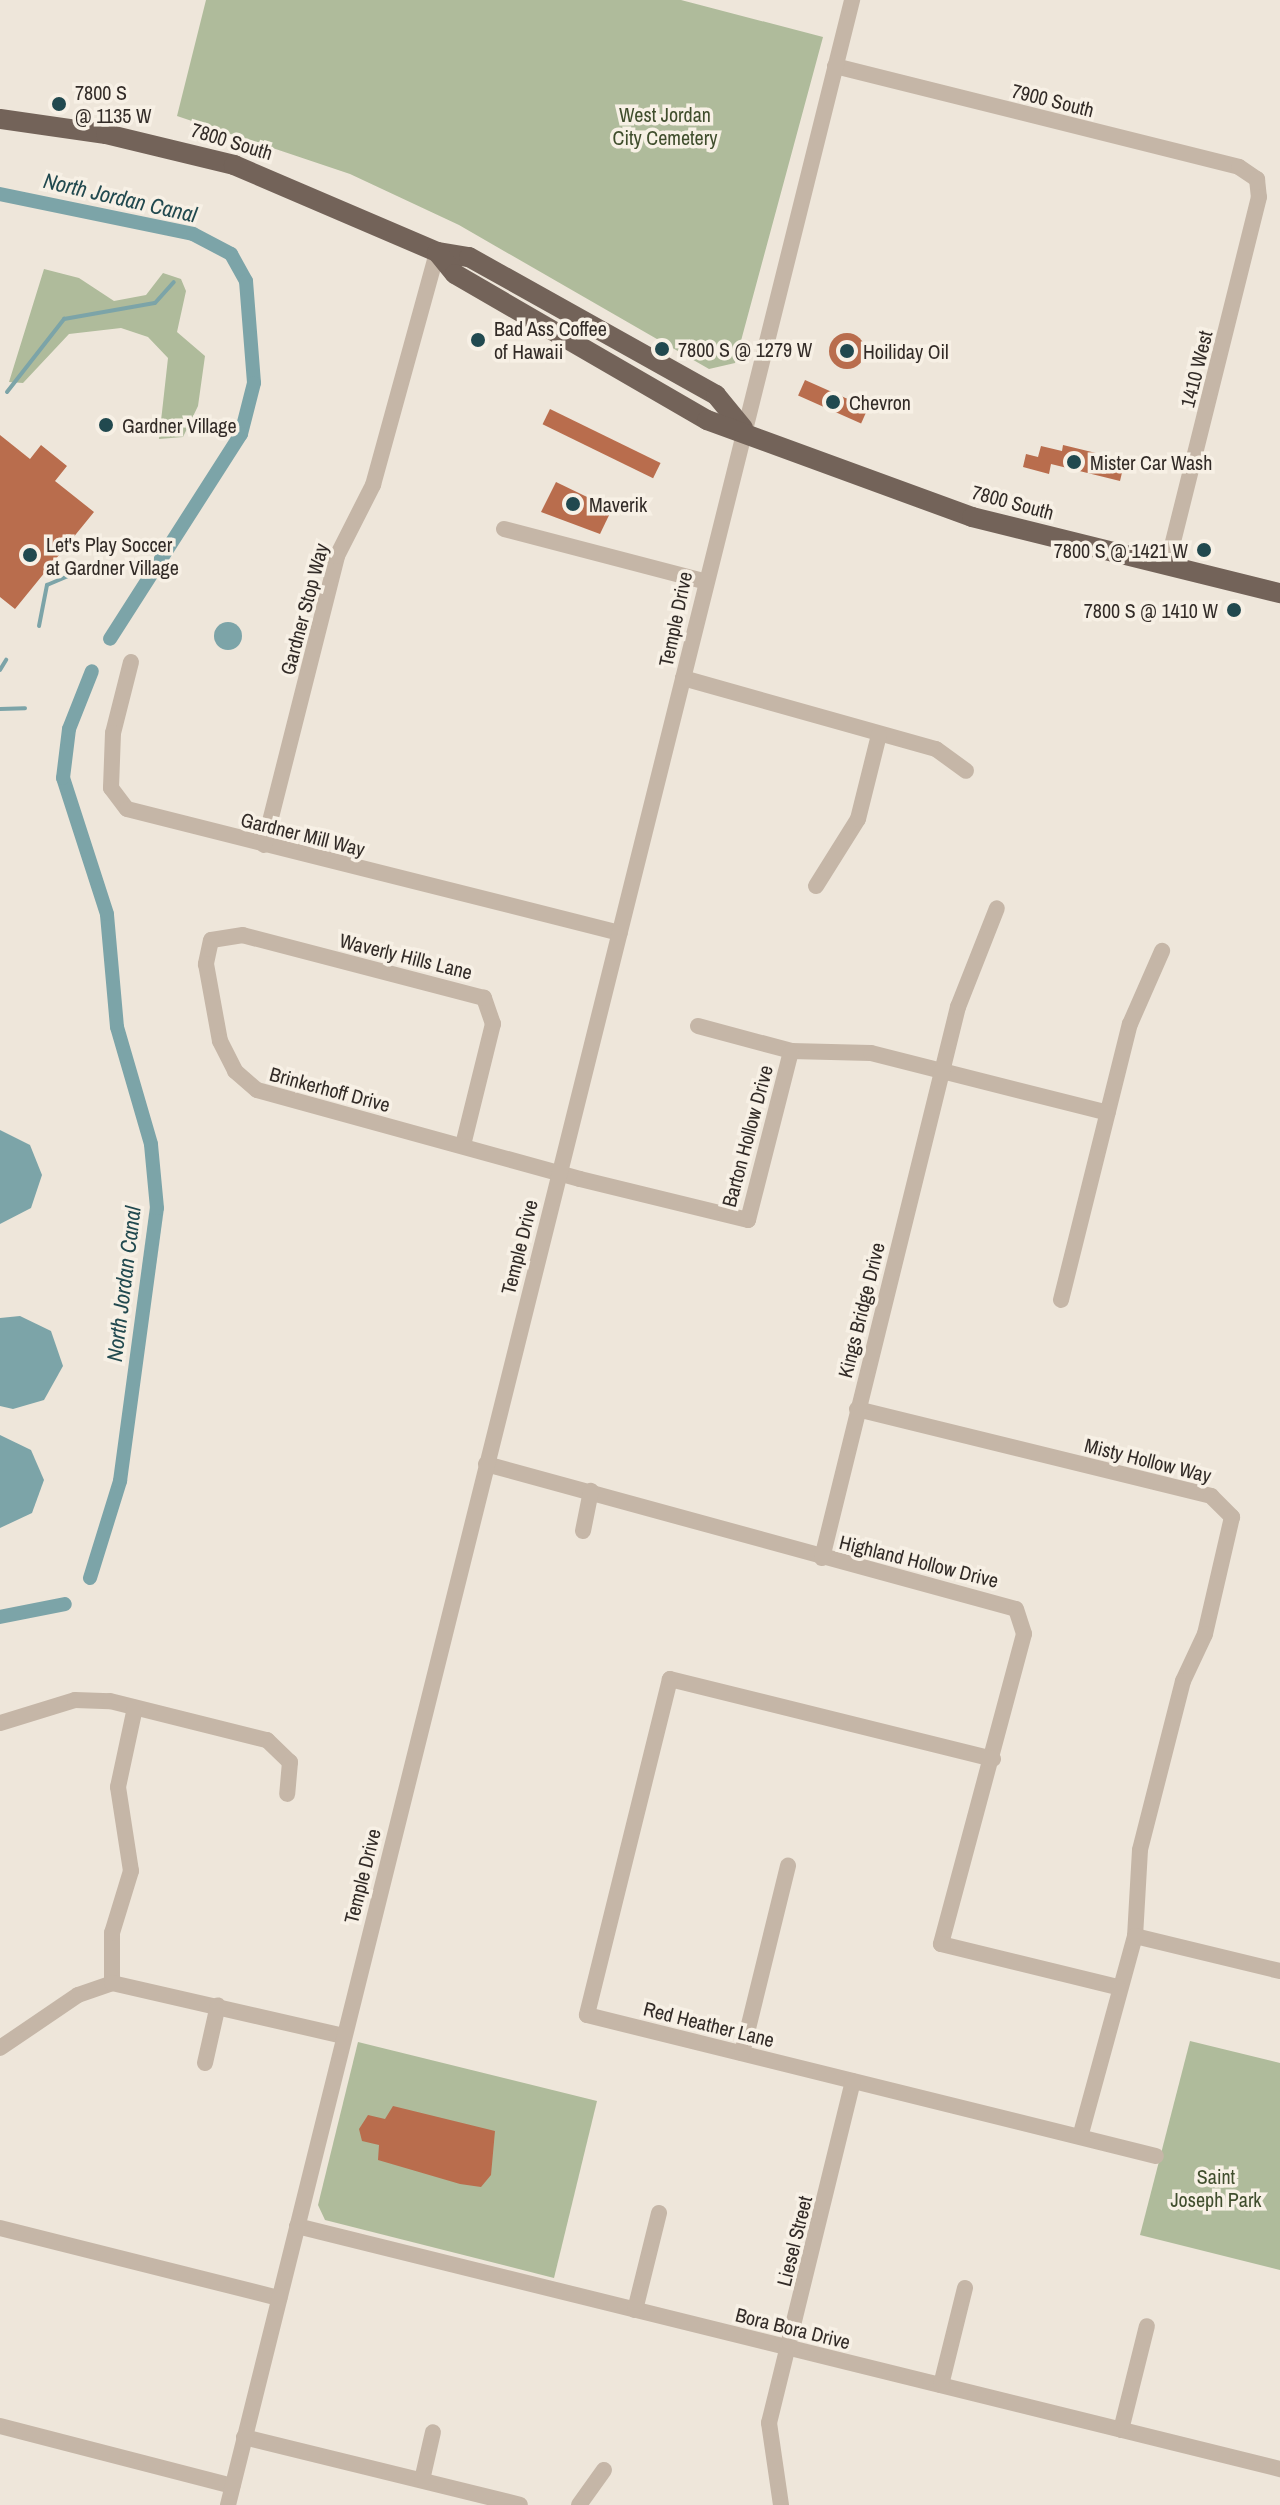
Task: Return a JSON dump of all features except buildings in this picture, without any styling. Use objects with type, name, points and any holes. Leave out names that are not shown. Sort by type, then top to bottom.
[{"type":"main road","name":"7800 South","points":[[0,119],[129,138],[234,165],[437,252],[469,257],[716,395],[743,428],[921,501],[1167,567],[1280,593]]},
{"type":"street","name":"Temple Drive","points":[[228,2505],[683,678],[703,581],[852,0]]},
{"type":"street","name":"7900 South","points":[[835,66],[1239,167],[1257,179]]},
{"type":"street","name":"1410 West","points":[[1167,567],[1259,197],[1257,179]]},
{"type":"street","name":"Gardner Stop Way","points":[[264,845],[337,556],[373,485],[437,252]]},
{"type":"street","points":[[504,529],[703,581]]},
{"type":"street","name":"Gardner Mill Way","points":[[131,662],[113,733],[116,800],[135,813],[620,933]]},
{"type":"street","points":[[683,678],[946,753],[966,771]]},
{"type":"street","points":[[816,886],[858,819],[879,735]]},
{"type":"street","name":"Kings Bridge Drive","points":[[822,1558],[941,1072],[969,969],[997,908]]},
{"type":"street","name":"Waverly Hills Lane","points":[[216,937],[243,935],[484,998],[493,1024],[463,1145]]},
{"type":"street","name":"Brinkerhoff Drive","points":[[216,937],[206,964],[220,1041],[242,1079],[277,1098],[558,1171]]},
{"type":"street","points":[[1061,1300],[1130,1024],[1162,951]]},
{"type":"street","points":[[698,1026],[791,1051]]},
{"type":"street","name":"Barton Hollow Drive","points":[[558,1171],[748,1220],[791,1051],[871,1053],[1108,1113]]},
{"type":"street","name":"Misty Hollow Way","points":[[857,1409],[1228,1506],[1230,1531],[1205,1634],[1180,1689],[1140,1850],[1135,1936]]},
{"type":"street","name":"Highland Hollow Drive","points":[[486,1464],[729,1525],[822,1558],[1006,1604],[1022,1616],[993,1759],[941,1944],[1118,1987]]},
{"type":"street","points":[[583,1531],[591,1491]]},
{"type":"street","name":"Red Heather Lane","points":[[993,1759],[670,1679],[587,2015],[1156,2156]]},
{"type":"street","points":[[0,1723],[75,1700],[135,1708],[267,1740],[290,1762],[287,1794]]},
{"type":"street","points":[[112,1983],[112,1933],[131,1871],[118,1787],[135,1708]]},
{"type":"street","points":[[742,2053],[788,1866]]},
{"type":"street","points":[[1080,2137],[1118,1987],[1135,1936],[1280,1971]]},
{"type":"street","points":[[0,2048],[78,1995],[112,1983],[344,2036]]},
{"type":"street","points":[[205,2063],[218,2005]]},
{"type":"street","name":"Liesel Street","points":[[781,2505],[768,2437],[853,2081]]},
{"type":"street","points":[[635,2310],[659,2213]]},
{"type":"street","name":"Bora Bora Drive","points":[[297,2226],[1280,2469]]},
{"type":"street","points":[[0,2228],[279,2298]]},
{"type":"street","points":[[941,2385],[965,2288]]},
{"type":"street","points":[[1121,2430],[1147,2326]]},
{"type":"street","points":[[0,2426],[232,2486]]},
{"type":"street","points":[[422,2480],[433,2432]]},
{"type":"street","points":[[244,2437],[520,2505]]},
{"type":"street","points":[[579,2505],[604,2470]]},
{"type":"green space","name":"West Jordan City Cemetery","points":[[206,0],[681,0],[823,37],[735,363],[709,369],[459,225],[350,174],[177,116]]},
{"type":"green space","points":[[44,269],[79,278],[114,301],[146,295],[163,273],[181,279],[186,291],[177,332],[205,356],[198,406],[183,437],[159,439],[168,358],[148,337],[121,328],[69,334],[23,383],[9,382]]},
{"type":"green space","name":"Saint Joseph Park","points":[[1190,2041],[1280,2063],[1280,2270],[1140,2235]]},
{"type":"green space","points":[[358,2042],[597,2101],[554,2278],[325,2220],[318,2205]]},
{"type":"water","points":[[228,622],[238,626],[242,636],[238,646],[228,650],[218,646],[214,636],[218,626]]},
{"type":"water","points":[[0,1130],[30,1145],[42,1175],[31,1208],[0,1224]]},
{"type":"water","points":[[20,1316],[51,1331],[63,1366],[44,1400],[13,1409],[0,1406],[0,1318]]},
{"type":"water","points":[[0,1435],[31,1450],[44,1480],[32,1513],[0,1528]]},
{"type":"waterway","name":"North Jordan Canal","points":[[0,194],[193,234],[231,254],[246,281],[254,383],[241,434],[110,639]]},
{"type":"waterway","points":[[7,392],[64,319],[155,303],[174,282]]},
{"type":"waterway","points":[[39,626],[47,585],[83,570]]},
{"type":"waterway","points":[[0,670],[6,660]]},
{"type":"waterway","name":"North Jordan Canal","points":[[90,1578],[120,1481],[157,1208],[151,1144],[117,1027],[107,914],[63,778],[69,729],[92,671]]},
{"type":"waterway","points":[[0,709],[25,708]]},
{"type":"waterway","name":"North Jordan Canal","points":[[0,1617],[65,1604]]},
{"type":"place","name":"7800 S @ 1135 W","points":[[59,104]]},
{"type":"place","name":"Bad Ass Coffee of Hawaii","points":[[478,340]]},
{"type":"place","name":"7800 S @ 1279 W","points":[[662,349]]},
{"type":"place","name":"Hoiliday Oil","points":[[847,351]]},
{"type":"place","name":"Chevron","points":[[833,402]]},
{"type":"place","name":"Gardner Village","points":[[106,425]]},
{"type":"place","name":"Mister Car Wash","points":[[1074,462]]},
{"type":"place","name":"Maverik","points":[[573,504]]},
{"type":"place","name":"7800 S @ 1421 W","points":[[1204,550]]},
{"type":"place","name":"Let's Play Soccer at Gardner Village","points":[[30,555]]},
{"type":"place","name":"7800 S @ 1410 W","points":[[1234,610]]}]
